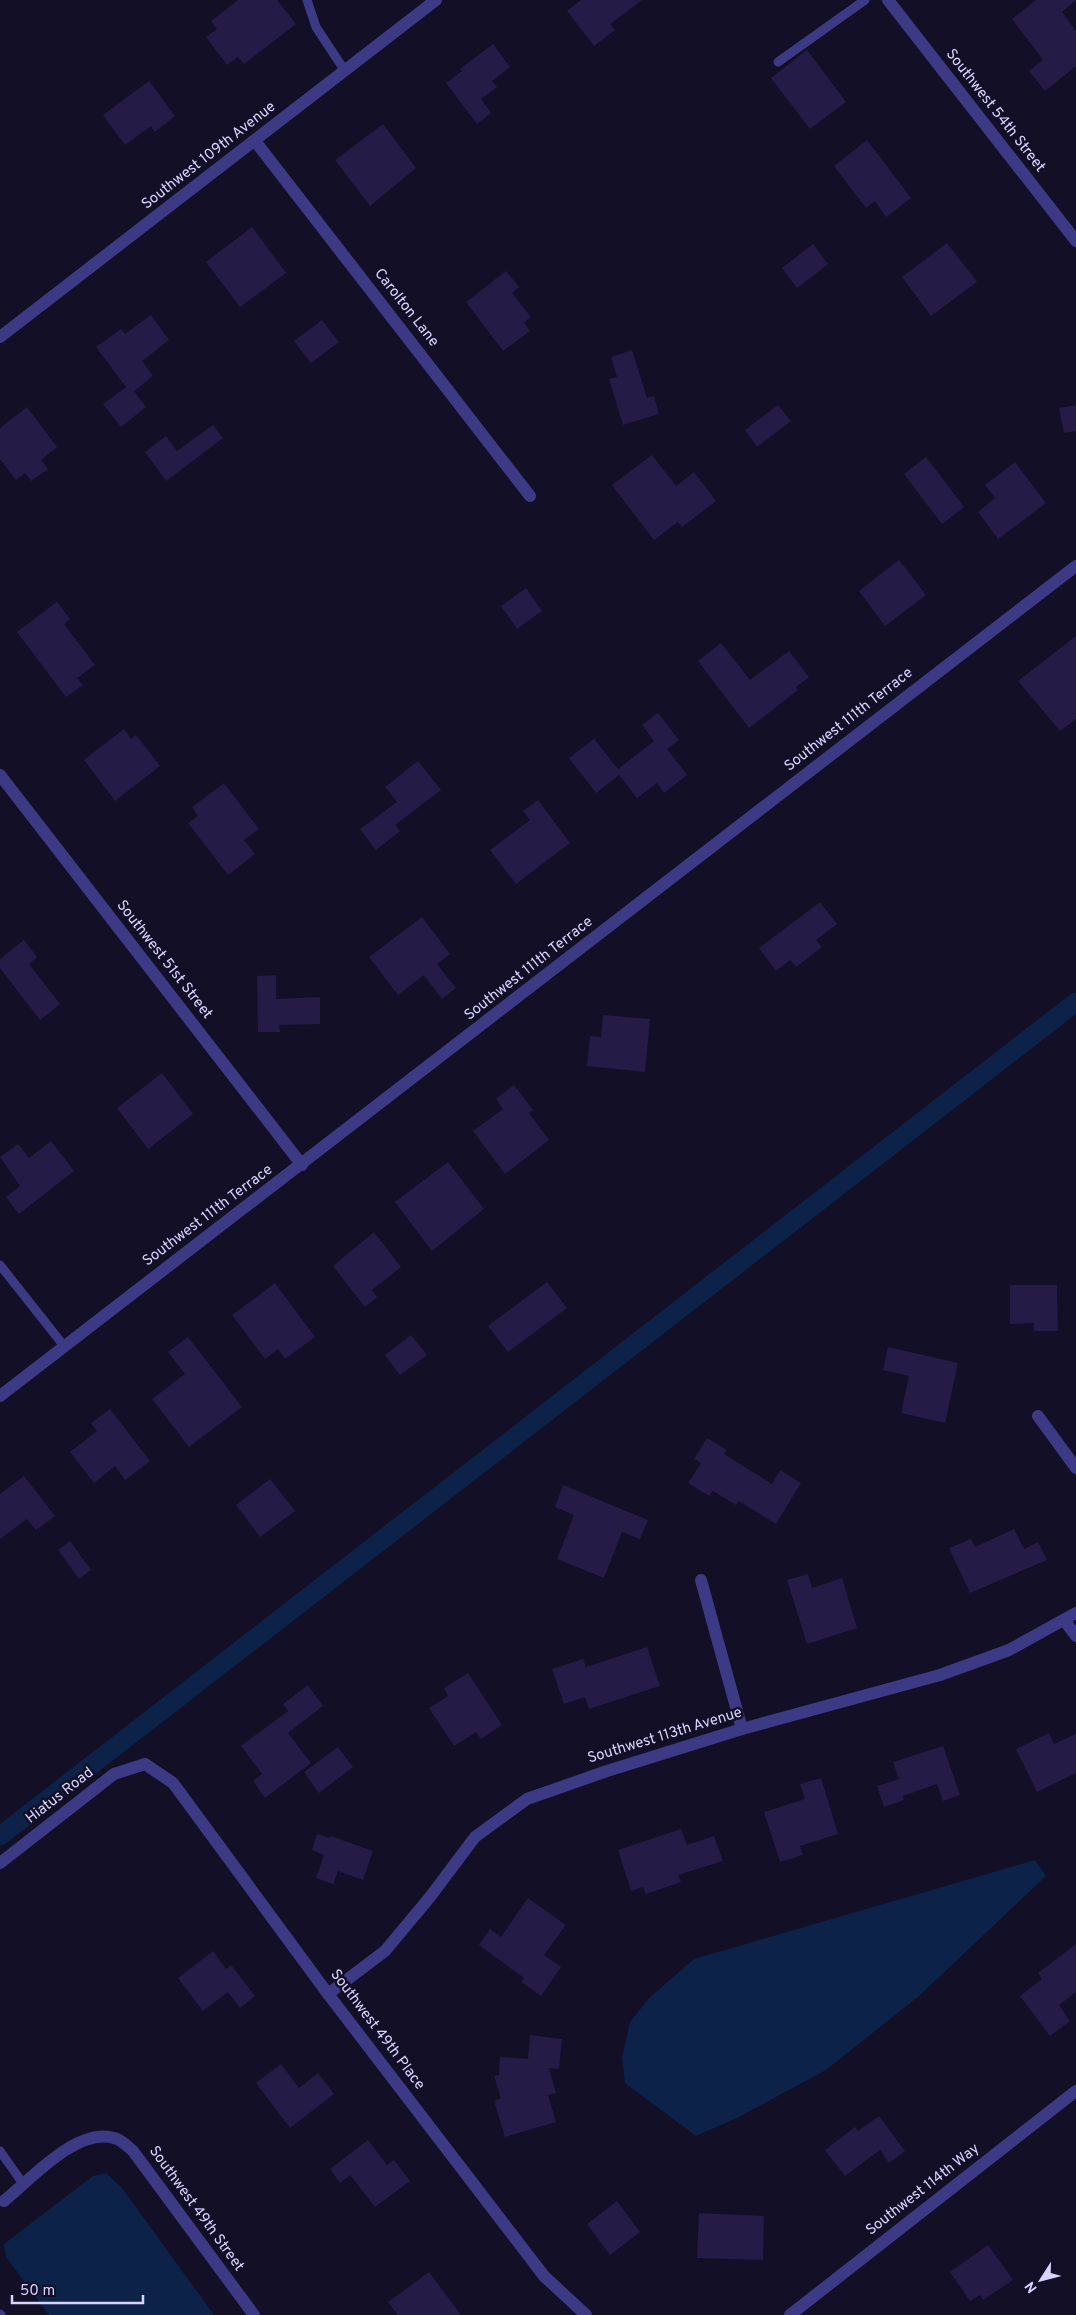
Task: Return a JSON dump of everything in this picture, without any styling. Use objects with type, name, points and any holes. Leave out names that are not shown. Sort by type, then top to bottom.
[{"type":"street","name":"Southwest 109th Avenue","points":[[0,337],[436,0]]},
{"type":"street","name":"Southwest 54th Street","points":[[888,0],[1076,241]]},
{"type":"street","name":"Carolton Lane","points":[[255,141],[530,496]]},
{"type":"street","name":"Southwest 111th Terrace","points":[[0,1396],[302,1165],[1076,566]]},
{"type":"street","name":"Southwest 51st Street","points":[[0,775],[302,1165]]},
{"type":"street","points":[[1038,1416],[1076,1468]]},
{"type":"street","points":[[701,1580],[742,1728]]},
{"type":"street","name":"Southwest 113th Avenue","points":[[328,1994],[385,1951],[430,1897],[475,1837],[527,1799],[607,1770],[742,1728],[940,1675],[1009,1650],[1076,1613]]},
{"type":"street","points":[[1064,1620],[1076,1636]]},
{"type":"street","name":"Southwest 49th Place","points":[[145,1764],[173,1783],[328,1994],[544,2276],[586,2315]]},
{"type":"street","name":"Hiatus Road","points":[[0,1863],[114,1774],[145,1764]]},
{"type":"street","name":"Southwest 114th Way","points":[[790,2315],[1076,2091]]},
{"type":"street","name":"Southwest 49th Street","points":[[1,2202],[73,2144],[97,2136],[116,2138],[133,2151],[254,2315]]},
{"type":"lane","points":[[307,0],[316,27],[345,71]]},
{"type":"lane","points":[[778,62],[865,0]]},
{"type":"lane","points":[[0,1265],[64,1346]]},
{"type":"lane","points":[[0,2151],[24,2184]]},
{"type":"water","points":[[1035,1860],[1046,1876],[919,1996],[826,2070],[739,2117],[696,2136],[625,2083],[622,2057],[630,2022],[649,1998],[694,1959]]},
{"type":"water","points":[[106,2173],[122,2188],[214,2315],[49,2315],[6,2257],[4,2244],[93,2176]]},
{"type":"building","points":[[238,0],[277,0],[296,24],[244,64],[238,57],[227,65],[206,37],[217,29],[211,21]]},
{"type":"building","points":[[581,0],[642,0],[610,24],[615,30],[594,46],[567,11]]},
{"type":"building","points":[[1036,0],[1076,0],[1062,12],[1076,31],[1076,66],[1045,91],[1029,71],[1043,60],[1012,19]]},
{"type":"building","points":[[493,44],[510,67],[492,81],[497,87],[481,99],[491,113],[477,124],[446,83],[462,71],[460,69]]},
{"type":"building","points":[[807,50],[846,102],[810,129],[771,78]]},
{"type":"building","points":[[149,81],[175,116],[155,132],[151,126],[125,145],[103,115]]},
{"type":"building","points":[[383,124],[416,168],[370,206],[335,160]]},
{"type":"building","points":[[867,140],[911,198],[886,217],[875,201],[866,208],[834,166]]},
{"type":"building","points":[[252,227],[286,273],[240,307],[206,262]]},
{"type":"building","points":[[947,243],[977,282],[931,316],[902,277]]},
{"type":"building","points":[[813,244],[828,264],[797,288],[782,268]]},
{"type":"building","points":[[506,271],[519,287],[512,293],[531,317],[524,323],[530,331],[503,351],[466,302]]},
{"type":"building","points":[[151,315],[169,340],[142,361],[153,376],[134,391],[146,407],[121,427],[103,404],[126,387],[96,347],[121,329],[125,334]]},
{"type":"building","points":[[322,320],[339,342],[311,363],[294,341]]},
{"type":"building","points":[[632,350],[647,398],[654,396],[659,414],[623,425],[609,379],[617,377],[611,357]]},
{"type":"building","points":[[778,405],[791,421],[757,447],[745,430]]},
{"type":"building","points":[[1076,405],[1076,431],[1064,433],[1059,408]]},
{"type":"building","points":[[27,407],[57,447],[41,460],[48,469],[31,481],[25,473],[16,480],[0,459],[0,428]]},
{"type":"building","points":[[213,425],[223,438],[166,481],[145,452],[166,436],[177,451]]},
{"type":"building","points":[[652,455],[676,486],[694,472],[716,501],[682,527],[678,522],[654,540],[612,485]]},
{"type":"building","points":[[926,457],[964,507],[942,524],[904,474]]},
{"type":"building","points":[[1015,462],[1046,503],[998,539],[978,512],[995,498],[985,485]]},
{"type":"building","points":[[899,560],[926,595],[885,626],[859,591]]},
{"type":"building","points":[[526,588],[542,611],[517,629],[501,606]]},
{"type":"building","points":[[57,602],[70,619],[64,624],[95,665],[77,678],[83,685],[66,697],[17,632]]},
{"type":"building","points":[[1076,636],[1076,719],[1060,731],[1018,681]]},
{"type":"building","points":[[721,643],[750,680],[789,651],[809,677],[796,687],[798,690],[749,728],[698,661]]},
{"type":"building","points":[[658,713],[679,740],[667,749],[687,775],[664,793],[657,783],[637,798],[619,775],[596,793],[569,758],[594,739],[618,769],[654,741],[642,725]]},
{"type":"building","points":[[124,729],[131,739],[136,735],[160,766],[115,801],[84,760]]},
{"type":"building","points":[[418,761],[441,790],[395,825],[400,831],[376,850],[360,829],[397,802],[385,787]]},
{"type":"building","points":[[224,783],[259,829],[244,840],[255,854],[228,875],[188,823],[198,816],[192,807]]},
{"type":"building","points":[[538,800],[570,843],[516,884],[490,850],[530,820],[523,811]]},
{"type":"building","points":[[820,902],[837,924],[816,940],[822,947],[796,967],[790,960],[776,971],[759,948]]},
{"type":"building","points":[[422,917],[450,954],[437,964],[456,988],[442,999],[424,975],[398,995],[369,957]]},
{"type":"building","points":[[24,940],[37,957],[29,964],[60,1004],[40,1020],[0,968],[0,959]]},
{"type":"building","points":[[276,975],[276,999],[320,997],[320,1024],[279,1025],[280,1032],[258,1032],[257,976]]},
{"type":"building","points":[[603,1015],[650,1019],[645,1072],[587,1066],[590,1036],[601,1037]]},
{"type":"building","points":[[162,1073],[193,1114],[148,1149],[117,1108]]},
{"type":"building","points":[[514,1085],[533,1110],[529,1113],[549,1140],[505,1174],[473,1131],[503,1109],[496,1099]]},
{"type":"building","points":[[51,1141],[74,1171],[19,1214],[6,1197],[20,1186],[0,1157],[18,1144],[29,1158]]},
{"type":"building","points":[[448,1162],[484,1209],[432,1251],[395,1202]]},
{"type":"building","points":[[374,1232],[401,1267],[372,1290],[377,1297],[365,1307],[333,1266]]},
{"type":"building","points":[[547,1282],[567,1308],[508,1352],[488,1326]]},
{"type":"building","points":[[275,1283],[315,1337],[285,1359],[278,1349],[265,1359],[232,1315]]},
{"type":"building","points":[[1010,1285],[1057,1285],[1058,1331],[1034,1331],[1034,1323],[1010,1324]]},
{"type":"building","points":[[411,1335],[427,1355],[400,1375],[385,1355]]},
{"type":"building","points":[[188,1337],[242,1407],[189,1447],[152,1399],[185,1374],[168,1352]]},
{"type":"building","points":[[888,1347],[958,1363],[945,1423],[901,1413],[909,1376],[883,1370]]},
{"type":"building","points":[[110,1409],[150,1461],[125,1480],[115,1466],[94,1483],[70,1452],[97,1431],[91,1423]]},
{"type":"building","points":[[707,1438],[727,1450],[724,1454],[772,1484],[780,1470],[801,1483],[776,1524],[739,1501],[736,1505],[713,1491],[709,1496],[688,1483],[701,1463],[694,1459]]},
{"type":"building","points":[[24,1476],[55,1516],[36,1530],[27,1519],[0,1539],[0,1494]]},
{"type":"building","points":[[270,1479],[295,1511],[260,1537],[236,1505]]},
{"type":"building","points":[[563,1485],[648,1520],[640,1539],[622,1532],[604,1578],[557,1559],[574,1515],[555,1507]]},
{"type":"building","points":[[1014,1529],[1024,1549],[1038,1542],[1047,1560],[970,1593],[949,1548],[971,1539],[975,1547]]},
{"type":"building","points":[[70,1541],[91,1570],[79,1579],[58,1550]]},
{"type":"building","points":[[808,1574],[812,1588],[842,1578],[857,1628],[807,1644],[787,1580]]},
{"type":"building","points":[[647,1647],[660,1686],[589,1709],[585,1697],[564,1704],[552,1669],[583,1659],[586,1667]]},
{"type":"building","points":[[468,1673],[502,1725],[481,1739],[476,1732],[454,1746],[429,1708],[448,1696],[444,1688]]},
{"type":"building","points":[[308,1685],[323,1706],[288,1733],[311,1763],[265,1798],[253,1781],[262,1774],[241,1746],[288,1711],[283,1704]]},
{"type":"building","points":[[1049,1733],[1054,1744],[1076,1734],[1076,1773],[1037,1792],[1016,1749]]},
{"type":"building","points":[[943,1746],[960,1795],[943,1801],[937,1784],[903,1796],[904,1800],[884,1807],[877,1786],[899,1779],[893,1762]]},
{"type":"building","points":[[338,1747],[353,1767],[319,1793],[304,1772]]},
{"type":"building","points":[[821,1778],[838,1834],[800,1846],[803,1855],[780,1862],[764,1812],[805,1799],[800,1784]]},
{"type":"building","points":[[681,1829],[687,1845],[714,1836],[723,1861],[678,1875],[681,1882],[646,1894],[643,1887],[631,1891],[618,1850]]},
{"type":"building","points":[[317,1834],[330,1838],[331,1836],[373,1851],[363,1880],[338,1871],[333,1884],[316,1878],[324,1855],[312,1850]]},
{"type":"building","points":[[528,1898],[566,1925],[544,1955],[561,1967],[541,1996],[521,1982],[524,1978],[479,1945],[490,1929],[501,1937]]},
{"type":"building","points":[[1076,1944],[1076,1992],[1059,2005],[1070,2021],[1050,2036],[1020,1996],[1042,1979],[1038,1973]]},
{"type":"building","points":[[213,1951],[226,1969],[231,1965],[255,1996],[240,2008],[228,1992],[203,2011],[178,1978]]},
{"type":"building","points":[[530,2035],[562,2039],[559,2069],[549,2068],[556,2093],[548,2095],[556,2122],[505,2137],[494,2101],[501,2098],[494,2076],[499,2075],[500,2057],[528,2059]]},
{"type":"building","points":[[281,2064],[299,2088],[318,2073],[334,2094],[290,2128],[256,2083]]},
{"type":"building","points":[[879,2116],[905,2151],[889,2163],[880,2150],[845,2176],[825,2150],[855,2127],[858,2131]]},
{"type":"building","points":[[368,2140],[387,2165],[394,2160],[410,2181],[375,2207],[350,2175],[340,2183],[330,2169]]},
{"type":"building","points":[[617,2201],[640,2232],[610,2255],[587,2224]]},
{"type":"building","points":[[699,2213],[764,2216],[763,2260],[697,2258]]},
{"type":"building","points":[[988,2245],[1013,2280],[983,2300],[980,2295],[970,2301],[950,2272]]},
{"type":"building","points":[[429,2272],[461,2315],[398,2315],[388,2302]]},
{"type":"waterway","points":[[0,1836],[1076,1002]]}]
